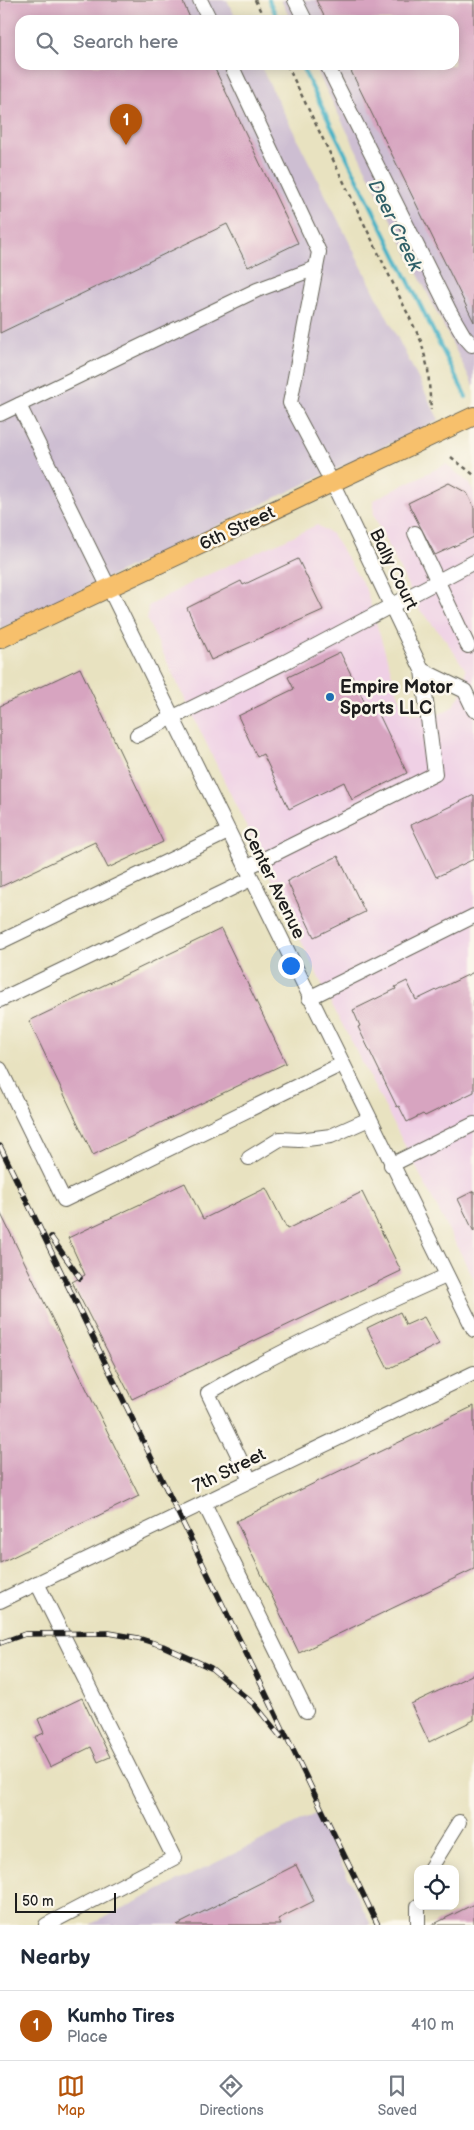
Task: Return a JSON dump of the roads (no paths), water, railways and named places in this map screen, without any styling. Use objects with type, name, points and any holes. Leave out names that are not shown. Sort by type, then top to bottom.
[{"type":"main road","name":"6th Street","points":[[0,639],[108,587],[333,484],[474,416]]},
{"type":"street","points":[[200,0],[208,15]]},
{"type":"street","points":[[295,0],[302,15]]},
{"type":"street","name":"Bally Court","points":[[233,70],[319,252],[290,403],[333,484],[422,670],[435,774],[248,873]]},
{"type":"street","points":[[329,70],[450,312],[473,347]]},
{"type":"street","points":[[0,414],[258,290],[316,268]]},
{"type":"street","name":"Center Avenue","points":[[19,405],[309,998],[474,1330]]},
{"type":"street","points":[[415,533],[468,646]]},
{"type":"street","points":[[137,736],[283,663],[474,562]]},
{"type":"street","points":[[422,670],[465,691],[474,710]]},
{"type":"street","points":[[0,942],[228,832]]},
{"type":"street","points":[[0,1000],[248,873]]},
{"type":"street","points":[[309,998],[474,916]]},
{"type":"street","points":[[0,1069],[64,1200],[342,1064]]},
{"type":"street","points":[[249,1158],[280,1139],[298,1140],[331,1136],[369,1119]]},
{"type":"street","points":[[391,1164],[474,1124]]},
{"type":"street","points":[[250,1480],[208,1392],[254,1366],[374,1308],[446,1276]]},
{"type":"street","name":"7th Street","points":[[0,1601],[474,1373]]},
{"type":"street","points":[[204,1503],[306,1711]]},
{"type":"street","points":[[37,1583],[174,1858],[46,1925]]},
{"type":"street","points":[[432,1865],[459,1822]]},
{"type":"street","points":[[418,1910],[418,1925]]},
{"type":"waterway","name":"Deer Creek","points":[[269,0],[276,15]]},
{"type":"waterway","name":"Deer Creek","points":[[303,70],[466,397]]},
{"type":"railway","points":[[0,1146],[378,1925]]},
{"type":"railway","points":[[51,1237],[80,1278]]},
{"type":"railway","points":[[0,1643],[25,1634],[109,1633],[138,1638],[163,1646],[211,1668],[255,1705],[281,1737]]},
{"type":"place","name":"Kumho Tires","points":[[126,145]]},
{"type":"place","name":"Empire Motor Sports LLC","points":[[330,697]]}]
